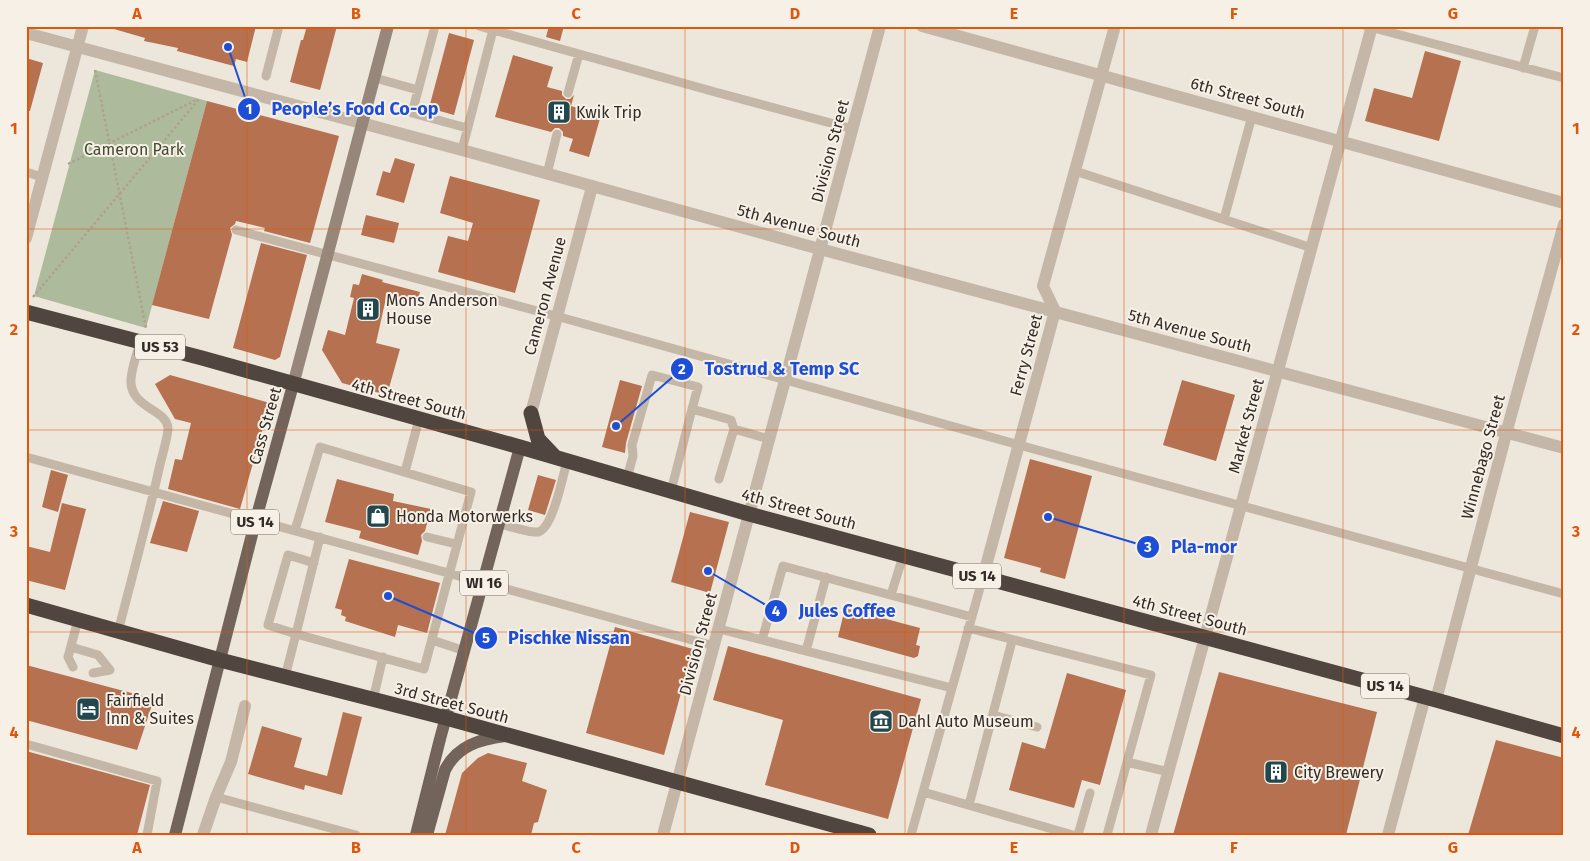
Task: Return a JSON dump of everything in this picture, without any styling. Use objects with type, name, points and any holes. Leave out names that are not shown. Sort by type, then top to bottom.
[{"type":"highway","name":"4th Street South","points":[[26,312],[143,335],[293,385],[520,447],[749,514],[1564,736]]},
{"type":"highway","points":[[530,413],[538,439],[561,459]]},
{"type":"highway","name":"3rd Street South","points":[[26,605],[220,660],[446,718],[869,835]]},
{"type":"main road","name":"Cass Street","points":[[175,835],[256,519],[388,26]]},
{"type":"main road","name":"WI 16","points":[[446,718],[520,447]]},
{"type":"main road","points":[[427,835],[432,794],[446,718]]},
{"type":"main road","points":[[416,835],[432,794],[454,756],[478,741],[509,736]]},
{"type":"street","points":[[26,238],[83,26]]},
{"type":"street","name":"Division Street","points":[[663,835],[880,26]]},
{"type":"street","name":"6th Street South","points":[[922,26],[1564,203]]},
{"type":"street","name":"Ferry Street","points":[[982,577],[1055,311],[1043,286],[1115,26]]},
{"type":"street","name":"Market Street","points":[[1151,835],[1312,248],[1370,27]]},
{"type":"street","name":"5th Avenue South","points":[[26,33],[363,123],[820,249],[1564,448]]},
{"type":"street","name":"Cameron Avenue","points":[[530,413],[592,187]]},
{"type":"street","name":"Winnebago Street","points":[[1390,834],[1471,568],[1506,432],[1564,224]]},
{"type":"street","points":[[203,835],[231,762],[245,706]]},
{"type":"lane","points":[[266,76],[279,26]]},
{"type":"lane","points":[[435,26],[412,113],[468,128]]},
{"type":"lane","points":[[479,26],[852,129]]},
{"type":"lane","points":[[1523,68],[1535,26]]},
{"type":"lane","points":[[1370,27],[1564,78]]},
{"type":"lane","points":[[462,150],[493,30]]},
{"type":"lane","points":[[568,93],[579,54]]},
{"type":"lane","points":[[374,78],[418,90]]},
{"type":"lane","points":[[1224,219],[1252,116]]},
{"type":"lane","points":[[546,174],[557,134]]},
{"type":"lane","points":[[1075,171],[1312,248]]},
{"type":"lane","points":[[26,172],[42,176]]},
{"type":"lane","points":[[236,230],[556,316],[1564,594]]},
{"type":"lane","points":[[118,632],[154,491],[168,427],[163,416],[146,408],[139,401],[133,389],[131,380],[143,335]]},
{"type":"lane","points":[[627,478],[633,456],[632,445],[652,375],[698,387],[671,491]]},
{"type":"lane","points":[[692,409],[731,420],[734,429],[719,479]]},
{"type":"lane","points":[[405,472],[418,419]]},
{"type":"lane","points":[[734,429],[770,439]]},
{"type":"lane","points":[[295,530],[320,446],[471,492],[424,669],[268,625],[288,555],[314,563]]},
{"type":"lane","points":[[26,457],[714,646]]},
{"type":"lane","points":[[500,524],[536,532],[544,529],[550,519],[561,459]]},
{"type":"lane","points":[[285,677],[320,537]]},
{"type":"lane","points":[[427,537],[456,544]]},
{"type":"lane","points":[[891,595],[903,556]]},
{"type":"lane","points":[[762,640],[783,566],[972,617]]},
{"type":"lane","points":[[806,651],[826,577]]},
{"type":"lane","points":[[911,835],[982,577]]},
{"type":"lane","points":[[73,667],[68,657],[78,620]]},
{"type":"lane","points":[[719,628],[952,688]]},
{"type":"lane","points":[[968,628],[1151,675],[1107,835]]},
{"type":"lane","points":[[432,640],[465,651]]},
{"type":"lane","points":[[970,805],[1012,640]]},
{"type":"lane","points":[[71,648],[98,655],[110,670],[93,673]]},
{"type":"lane","points":[[373,700],[383,657]]},
{"type":"lane","points":[[993,715],[1037,727]]},
{"type":"lane","points":[[26,744],[157,781],[147,835]]},
{"type":"lane","points":[[1127,762],[1168,772]]},
{"type":"lane","points":[[923,792],[1073,835]]},
{"type":"lane","points":[[1078,835],[1090,793]]},
{"type":"lane","points":[[216,797],[356,835]]},
{"type":"path","points":[[95,70],[120,195],[143,335]]},
{"type":"path","points":[[33,297],[200,98],[68,164]]},
{"type":"green space","name":"Cameron Park","points":[[95,70],[207,101],[146,328],[34,296]]},
{"type":"building","points":[[114,26],[256,26],[247,62],[236,59],[234,66],[177,51],[178,48],[144,41],[145,38],[114,29]]},
{"type":"building","points":[[307,26],[337,26],[320,90],[290,82],[301,40],[303,40]]},
{"type":"building","points":[[549,26],[564,26],[560,41],[546,37]]},
{"type":"building","points":[[449,33],[474,40],[454,115],[429,108]]},
{"type":"building","points":[[1425,51],[1461,61],[1439,141],[1365,121],[1374,88],[1412,98]]},
{"type":"building","points":[[513,55],[553,67],[547,87],[562,91],[562,95],[566,99],[570,99],[574,95],[571,106],[601,115],[589,157],[569,151],[573,139],[563,136],[563,132],[559,128],[555,128],[551,132],[495,117]]},
{"type":"building","points":[[26,58],[43,63],[30,111],[26,110]]},
{"type":"building","points":[[207,101],[339,136],[310,243],[264,231],[265,228],[236,221],[230,228],[232,235],[209,319],[152,305]]},
{"type":"building","points":[[395,158],[415,164],[404,203],[376,195],[383,171],[390,173]]},
{"type":"building","points":[[450,176],[540,200],[515,293],[438,272],[448,236],[468,241],[473,223],[440,213]]},
{"type":"building","points":[[366,215],[399,223],[394,243],[361,235]]},
{"type":"building","points":[[261,243],[307,255],[280,357],[275,360],[233,348]]},
{"type":"building","points":[[362,274],[383,280],[382,282],[420,292],[416,306],[386,298],[376,343],[400,349],[387,395],[342,383],[322,350],[328,330],[345,335],[354,298],[350,297],[353,284],[359,285]]},
{"type":"building","points":[[170,375],[270,403],[240,509],[168,489],[175,459],[182,460],[191,423],[175,419],[155,384]]},
{"type":"building","points":[[620,380],[642,386],[625,453],[602,447]]},
{"type":"building","points":[[1182,380],[1235,395],[1216,461],[1163,445]]},
{"type":"building","points":[[1030,459],[1092,476],[1065,579],[1040,572],[1041,568],[1004,558]]},
{"type":"building","points":[[51,470],[68,475],[58,512],[42,507]]},
{"type":"building","points":[[538,475],[556,480],[545,515],[528,510]]},
{"type":"building","name":"Honda Motorwerks","points":[[337,479],[394,494],[393,501],[431,509],[425,531],[421,535],[422,541],[418,555],[359,538],[361,531],[325,522]]},
{"type":"building","points":[[163,501],[199,511],[187,552],[150,543]]},
{"type":"building","points":[[62,503],[86,509],[65,590],[26,580],[26,546],[50,552]]},
{"type":"building","points":[[690,512],[729,522],[710,593],[671,582]]},
{"type":"building","points":[[349,559],[440,583],[427,633],[398,625],[395,637],[345,621],[346,617],[341,615],[342,610],[335,608]]},
{"type":"building","points":[[845,608],[920,628],[916,645],[920,646],[918,656],[914,658],[838,637]]},
{"type":"building","points":[[615,627],[693,649],[664,755],[586,733]]},
{"type":"building","points":[[728,646],[921,699],[888,819],[765,785],[783,720],[713,700]]},
{"type":"building","name":"Fairfield Inn & Suites","points":[[26,665],[154,699],[137,750],[26,720]]},
{"type":"building","name":"City Brewery","points":[[1219,672],[1377,712],[1346,835],[1173,835]]},
{"type":"building","points":[[1067,673],[1126,690],[1100,785],[1082,780],[1074,808],[1009,790],[1022,742],[1045,749]]},
{"type":"building","points":[[343,712],[362,717],[342,795],[305,785],[304,790],[248,774],[262,726],[302,738],[294,767],[327,776]]},
{"type":"building","points":[[1496,740],[1564,758],[1564,835],[1468,835]]},
{"type":"building","points":[[26,751],[150,785],[137,835],[26,835]]},
{"type":"building","points":[[488,753],[527,763],[522,781],[547,790],[538,822],[534,823],[531,835],[445,835],[462,773],[478,758]]},
{"type":"place","name":"People’s Food Co-op","points":[[228,47]]},
{"type":"place","name":"Kwik Trip","points":[[559,112]]},
{"type":"place","name":"Mons Anderson House","points":[[368,309]]},
{"type":"place","name":"Tostrud & Temp SC","points":[[616,426]]},
{"type":"place","name":"Honda Motorwerks","points":[[378,516]]},
{"type":"place","name":"Pla-mor","points":[[1048,517]]},
{"type":"place","name":"Jules Coffee","points":[[708,571]]},
{"type":"place","name":"Pischke Nissan","points":[[388,596]]},
{"type":"place","name":"Fairfield Inn & Suites","points":[[88,709]]},
{"type":"place","name":"Dahl Auto Museum","points":[[881,721]]},
{"type":"place","name":"City Brewery","points":[[1276,772]]}]
